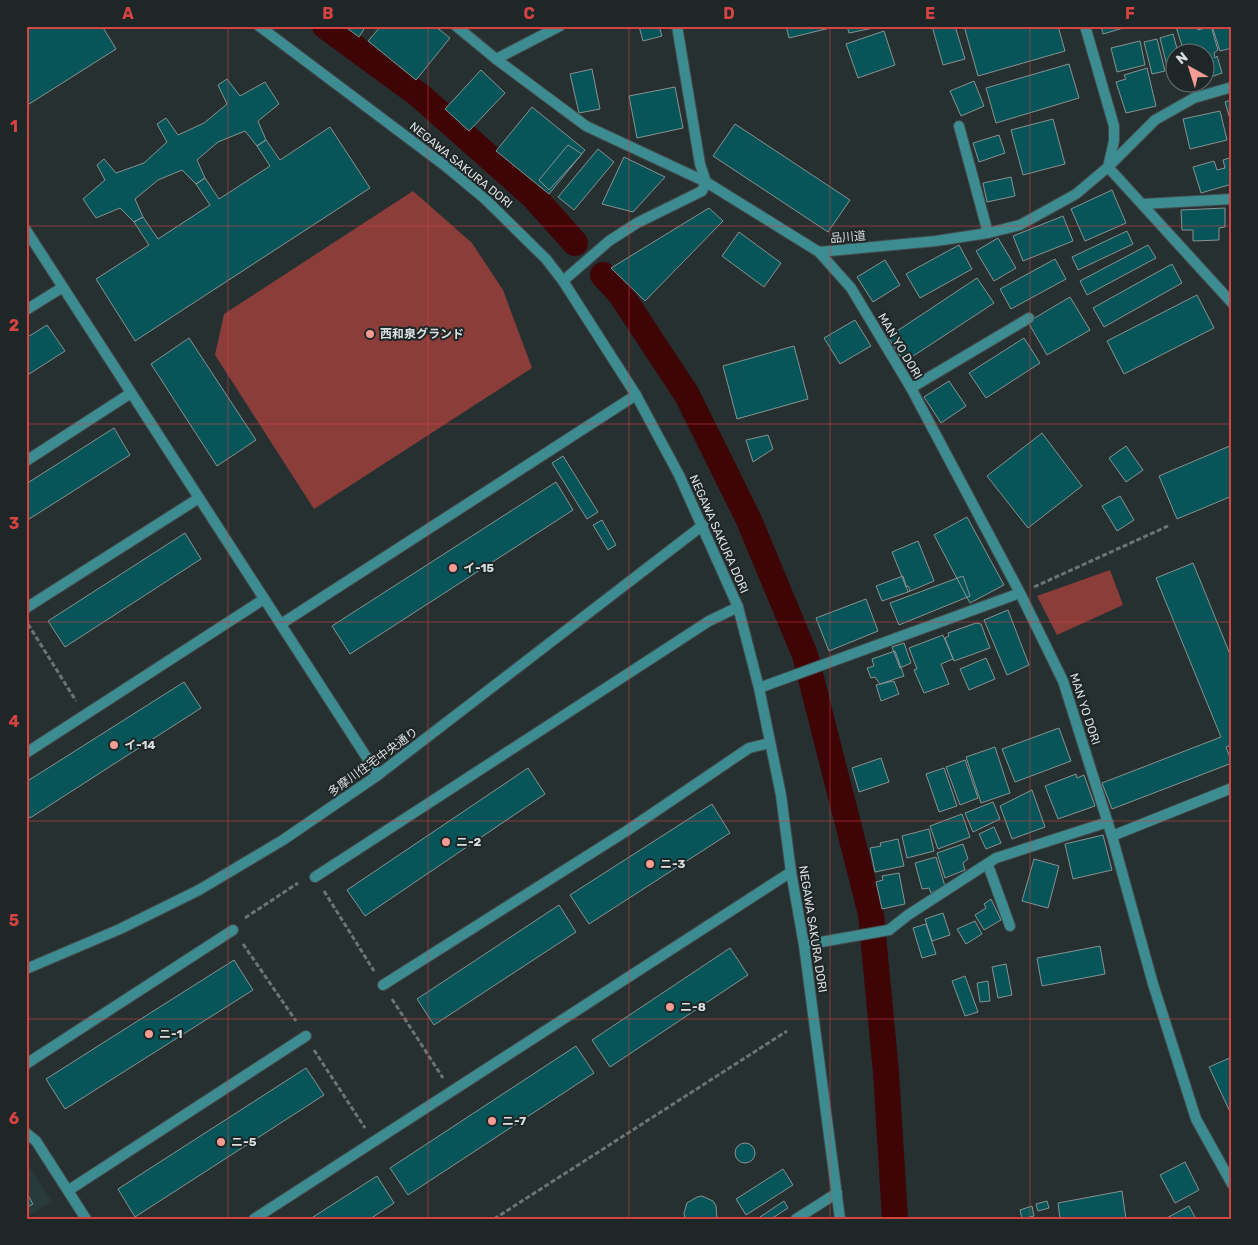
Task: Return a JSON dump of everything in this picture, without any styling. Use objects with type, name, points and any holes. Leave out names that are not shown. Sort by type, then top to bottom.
[{"type":"street","name":"NEGAWA SAKURA DORI","points":[[258,26],[444,165],[485,199],[540,253],[563,281],[636,395],[679,475],[703,525],[738,607],[759,688],[781,795],[791,872],[804,945],[840,1219]]},
{"type":"street","name":"品川道","points":[[456,26],[496,59],[586,126],[706,182],[819,252],[936,241],[988,233],[1020,225],[1076,194],[1108,167],[1155,120],[1194,98],[1232,88]]},
{"type":"street","points":[[496,59],[560,26]]},
{"type":"street","points":[[563,281],[609,241],[636,223],[702,191],[706,182],[700,164],[677,26]]},
{"type":"street","points":[[1085,26],[1114,126],[1114,142],[1108,167],[1232,303]]},
{"type":"street","points":[[959,126],[988,233]]},
{"type":"street","points":[[1143,204],[1232,200]]},
{"type":"street","points":[[26,230],[378,775]]},
{"type":"street","name":"MAN YO DORI","points":[[819,252],[851,288],[911,388],[1020,593],[1063,681],[1108,822],[1153,984],[1196,1119],[1232,1184]]},
{"type":"street","points":[[26,310],[63,287]]},
{"type":"street","points":[[911,388],[1030,318]]},
{"type":"street","points":[[26,461],[132,393]]},
{"type":"street","points":[[280,624],[636,395]]},
{"type":"street","points":[[26,608],[199,498]]},
{"type":"street","name":"多摩川住宅中央通り","points":[[26,969],[120,930],[199,890],[283,840],[378,775],[703,525]]},
{"type":"street","points":[[759,688],[1020,593]]},
{"type":"street","points":[[26,753],[264,599]]},
{"type":"street","points":[[315,877],[709,621],[738,607]]},
{"type":"street","points":[[383,985],[628,830],[749,748],[770,743]]},
{"type":"street","points":[[1112,836],[1232,788]]},
{"type":"street","points":[[804,945],[889,930],[908,915],[988,865],[996,858],[1108,822]]},
{"type":"street","points":[[988,865],[1010,926]]},
{"type":"street","points":[[254,1219],[791,872]]},
{"type":"street","points":[[26,1064],[233,930]]},
{"type":"street","points":[[69,1190],[306,1036]]},
{"type":"street","points":[[26,1133],[36,1141],[86,1219]]},
{"type":"street","points":[[796,1219],[837,1193]]},
{"type":"path","points":[[1020,593],[1168,526]]},
{"type":"path","points":[[26,621],[85,715]]},
{"type":"path","points":[[233,930],[240,922],[300,882],[308,877],[315,877]]},
{"type":"path","points":[[494,1219],[787,1031]]},
{"type":"shaded area","name":"西和泉グランド","points":[[413,191],[472,243],[503,290],[532,368],[314,509],[215,355],[224,314]]},
{"type":"shaded area","points":[[1110,570],[1123,605],[1057,635],[1037,596]]},
{"type":"shaded area","points":[[26,1162],[52,1202],[26,1217]]},
{"type":"building","points":[[26,26],[102,26],[116,49],[26,106]]},
{"type":"building","points":[[344,26],[366,26],[359,37]]},
{"type":"building","points":[[381,26],[435,26],[450,38],[416,80],[368,41]]},
{"type":"building","points":[[639,26],[659,26],[662,36],[643,41]]},
{"type":"building","points":[[786,26],[838,26],[789,38]]},
{"type":"building","points":[[847,26],[883,26],[849,33]]},
{"type":"building","points":[[932,26],[955,26],[965,59],[943,65]]},
{"type":"building","points":[[964,26],[1058,26],[1065,51],[978,76]]},
{"type":"building","points":[[1101,26],[1130,26],[1103,34]]},
{"type":"building","points":[[1197,26],[1198,30],[1211,26],[1216,42],[1181,42],[1176,27]]},
{"type":"building","points":[[1212,26],[1232,26],[1232,48],[1220,51]]},
{"type":"building","points":[[884,31],[895,65],[858,78],[846,44]]},
{"type":"building","points":[[1173,34],[1175,42],[1166,42],[1166,62],[1160,38]]},
{"type":"building","points":[[1157,39],[1165,71],[1152,74],[1144,42]]},
{"type":"building","points":[[1140,41],[1145,65],[1117,72],[1111,48]]},
{"type":"building","points":[[1217,56],[1222,73],[1216,75]]},
{"type":"building","points":[[1069,64],[1079,98],[996,123],[986,88]]},
{"type":"building","points":[[1147,68],[1156,106],[1126,113],[1116,82],[1126,79],[1124,75]]},
{"type":"building","points":[[592,69],[600,109],[579,113],[570,74]]},
{"type":"building","points":[[481,70],[505,93],[469,131],[445,109]]},
{"type":"building","points":[[227,79],[240,96],[265,82],[279,104],[258,121],[266,140],[257,146],[245,131],[218,142],[197,160],[205,178],[196,184],[182,170],[158,180],[135,199],[143,217],[134,222],[120,208],[96,218],[83,199],[105,180],[97,165],[104,159],[116,173],[144,163],[167,142],[157,124],[166,118],[178,135],[204,123],[227,104],[218,85]]},
{"type":"building","points":[[974,81],[984,106],[961,116],[950,91]]},
{"type":"building","points":[[675,87],[683,128],[637,138],[629,96]]},
{"type":"building","points":[[1232,100],[1232,126],[1225,102]]},
{"type":"building","points":[[532,107],[585,150],[549,194],[496,151]]},
{"type":"building","points":[[1220,111],[1227,140],[1190,149],[1183,119]]},
{"type":"building","points":[[1053,119],[1065,164],[1023,175],[1011,130]]},
{"type":"building","points":[[735,124],[850,200],[828,232],[713,156]]},
{"type":"building","points":[[330,127],[370,188],[135,341],[96,279],[149,245],[134,222],[143,217],[158,239],[210,205],[196,184],[205,178],[219,199],[270,166],[257,146],[266,140],[280,160]]},
{"type":"building","points":[[999,135],[1005,153],[979,162],[973,143]]},
{"type":"building","points":[[568,145],[582,154],[549,190],[539,180]]},
{"type":"building","points":[[598,149],[614,162],[574,210],[558,197]]},
{"type":"building","points":[[624,157],[665,177],[633,212],[602,204]]},
{"type":"building","points":[[1232,157],[1232,184],[1201,193],[1193,167],[1214,161],[1217,170],[1225,168],[1223,160]]},
{"type":"building","points":[[1011,177],[1015,196],[987,202],[983,183]]},
{"type":"building","points":[[1112,190],[1126,223],[1085,241],[1071,209]]},
{"type":"building","points":[[709,208],[723,221],[645,301],[611,268]]},
{"type":"building","points":[[1225,208],[1225,227],[1219,228],[1219,240],[1193,241],[1193,230],[1182,230],[1181,210]]},
{"type":"building","points":[[1063,216],[1073,241],[1023,261],[1013,236]]},
{"type":"building","points":[[1127,231],[1133,244],[1078,270],[1072,257]]},
{"type":"building","points":[[739,232],[781,263],[764,287],[722,256]]},
{"type":"building","points":[[998,238],[1016,268],[994,281],[976,251]]},
{"type":"building","points":[[959,245],[972,269],[920,298],[906,274]]},
{"type":"building","points":[[1148,245],[1156,258],[1087,295],[1080,281]]},
{"type":"building","points":[[1055,259],[1066,279],[1011,309],[1000,289]]},
{"type":"building","points":[[885,260],[900,285],[873,302],[857,277]]},
{"type":"building","points":[[1172,264],[1182,283],[1104,327],[1093,308]]},
{"type":"building","points":[[977,278],[994,303],[904,362],[888,337]]},
{"type":"building","points":[[1197,295],[1214,328],[1124,374],[1107,341]]},
{"type":"building","points":[[1070,297],[1090,330],[1047,355],[1028,322]]},
{"type":"building","points":[[855,320],[871,346],[840,364],[824,338]]},
{"type":"building","points":[[47,325],[65,351],[26,376],[26,338]]},
{"type":"building","points":[[189,338],[256,440],[217,466],[151,364]]},
{"type":"building","points":[[1024,338],[1040,363],[986,398],[969,373]]},
{"type":"building","points":[[794,346],[808,399],[737,419],[723,366]]},
{"type":"building","points":[[949,381],[966,406],[941,423],[924,397]]},
{"type":"building","points":[[114,428],[130,455],[26,521],[26,484]]},
{"type":"building","points":[[1042,433],[1082,486],[1028,528],[987,476]]},
{"type":"building","points":[[768,435],[773,449],[753,462],[746,440]]},
{"type":"building","points":[[1232,445],[1232,496],[1177,519],[1159,476]]},
{"type":"building","points":[[1126,446],[1143,470],[1126,482],[1109,458]]},
{"type":"building","points":[[563,456],[598,512],[587,519],[552,463]]},
{"type":"building","name":"イ-15","points":[[556,482],[573,510],[350,654],[332,626]]},
{"type":"building","points":[[1120,496],[1134,520],[1117,531],[1102,506]]},
{"type":"building","points":[[967,517],[1004,585],[970,603],[934,535]]},
{"type":"building","points":[[602,520],[616,545],[608,550],[593,525]]},
{"type":"building","points":[[185,533],[201,559],[65,647],[48,621]]},
{"type":"building","points":[[918,541],[934,581],[908,592],[910,590],[908,586],[906,587],[892,552]]},
{"type":"building","points":[[1193,563],[1232,659],[1232,745],[1226,747],[1232,763],[1112,809],[1102,783],[1221,737],[1156,578]]},
{"type":"building","points":[[903,576],[908,592],[882,601],[876,586]]},
{"type":"building","points":[[963,576],[970,596],[899,625],[890,603]]},
{"type":"building","points":[[866,599],[878,631],[829,651],[816,618]]},
{"type":"building","points":[[1008,610],[1029,665],[1007,675],[984,620]]},
{"type":"building","points":[[976,623],[981,624],[990,648],[954,661],[945,638],[949,636],[948,633]]},
{"type":"building","points":[[943,635],[953,659],[941,664],[949,684],[924,693],[914,670],[917,669],[909,648]]},
{"type":"building","points":[[904,643],[911,663],[900,668],[892,647]]},
{"type":"building","points":[[895,651],[904,676],[880,684],[875,677],[871,678],[867,668],[874,666],[872,659]]},
{"type":"building","points":[[986,658],[995,679],[969,690],[960,669]]},
{"type":"building","points":[[894,681],[899,694],[881,701],[876,685]]},
{"type":"building","name":"イ-14","points":[[184,682],[201,708],[30,818],[26,812],[26,782]]},
{"type":"building","points":[[1059,728],[1071,761],[1015,782],[1002,749]]},
{"type":"building","points":[[995,747],[1010,793],[981,803],[966,757]]},
{"type":"building","points":[[881,758],[889,782],[859,792],[852,768]]},
{"type":"building","points":[[965,760],[978,798],[960,805],[946,767]]},
{"type":"building","name":"ニ-2","points":[[528,768],[545,794],[365,916],[347,890]]},
{"type":"building","points":[[944,768],[957,806],[939,812],[926,774]]},
{"type":"building","points":[[1076,774],[1077,778],[1084,775],[1095,806],[1058,819],[1045,786]]},
{"type":"building","points":[[1032,790],[1045,827],[1012,839],[1000,806]]},
{"type":"building","points":[[993,802],[1000,819],[973,832],[965,813]]},
{"type":"building","name":"ニ-3","points":[[712,804],[730,833],[589,924],[570,895]]},
{"type":"building","points":[[962,814],[970,837],[938,849],[930,826]]},
{"type":"building","points":[[994,827],[1001,843],[986,849],[979,834]]},
{"type":"building","points":[[929,829],[934,851],[907,858],[902,836]]},
{"type":"building","points":[[1103,835],[1112,870],[1073,879],[1065,844]]},
{"type":"building","points":[[898,839],[904,866],[875,872],[870,848],[881,846],[880,843]]},
{"type":"building","points":[[963,844],[968,859],[963,863],[965,870],[945,878],[937,853]]},
{"type":"building","points":[[936,857],[945,886],[931,893],[929,888],[922,889],[915,863]]},
{"type":"building","points":[[1034,859],[1059,866],[1048,908],[1022,901]]},
{"type":"building","points":[[899,873],[905,904],[882,909],[876,882],[883,880],[882,876]]},
{"type":"building","points":[[991,899],[1001,920],[984,930],[975,915],[986,908],[984,904]]},
{"type":"building","points":[[559,905],[576,932],[434,1025],[417,999]]},
{"type":"building","points":[[943,913],[950,935],[932,941],[925,919]]},
{"type":"building","points":[[975,921],[982,934],[966,944],[957,929]]},
{"type":"building","points":[[926,924],[936,954],[922,958],[913,928]]},
{"type":"building","points":[[1100,946],[1105,974],[1042,986],[1037,958]]},
{"type":"building","name":"ニ-8","points":[[730,948],[748,975],[610,1067],[592,1040]]},
{"type":"building","name":"ニ-1","points":[[234,960],[253,990],[65,1109],[46,1079]]},
{"type":"building","points":[[1006,964],[1012,995],[998,998],[992,967]]},
{"type":"building","points":[[965,976],[978,1012],[965,1016],[952,981]]},
{"type":"building","points":[[988,981],[990,1001],[980,1002],[977,983]]},
{"type":"building","name":"ニ-7","points":[[576,1046],[594,1073],[408,1195],[390,1168]]},
{"type":"building","points":[[1232,1057],[1232,1116],[1209,1067]]},
{"type":"building","name":"ニ-5","points":[[306,1068],[324,1095],[135,1217],[118,1189]]},
{"type":"building","points":[[745,1143],[752,1146],[755,1153],[752,1160],[745,1163],[738,1160],[735,1153],[738,1146]]},
{"type":"building","points":[[1185,1162],[1199,1190],[1175,1203],[1160,1175]]},
{"type":"building","points":[[783,1169],[793,1185],[746,1215],[736,1199]]},
{"type":"building","points":[[377,1176],[394,1203],[370,1219],[310,1219]]},
{"type":"building","points":[[1122,1191],[1126,1219],[1060,1219],[1058,1203]]},
{"type":"building","points":[[26,1192],[33,1204],[26,1208]]},
{"type":"building","points":[[702,1196],[713,1201],[716,1206],[717,1219],[685,1219],[684,1213],[687,1203]]},
{"type":"building","points":[[784,1201],[788,1208],[771,1219],[757,1219]]},
{"type":"building","points":[[1047,1201],[1049,1208],[1038,1211],[1036,1204]]},
{"type":"building","points":[[1032,1206],[1034,1216],[1022,1219],[1020,1210]]},
{"type":"building","points":[[1189,1206],[1196,1219],[1165,1219]]},
{"type":"waterway","points":[[325,26],[419,95],[534,197],[575,243]]},
{"type":"waterway","points":[[603,275],[620,293],[687,395],[748,518],[805,655],[871,914],[886,1072],[895,1219]]},
{"type":"place","name":"西和泉グランド","points":[[370,334]]},
{"type":"place","name":"イ-15","points":[[453,568]]},
{"type":"place","name":"イ-14","points":[[114,745]]},
{"type":"place","name":"ニ-2","points":[[446,842]]},
{"type":"place","name":"ニ-3","points":[[650,864]]},
{"type":"place","name":"ニ-8","points":[[670,1007]]},
{"type":"place","name":"ニ-1","points":[[149,1034]]},
{"type":"place","name":"ニ-7","points":[[492,1121]]},
{"type":"place","name":"ニ-5","points":[[221,1142]]}]
